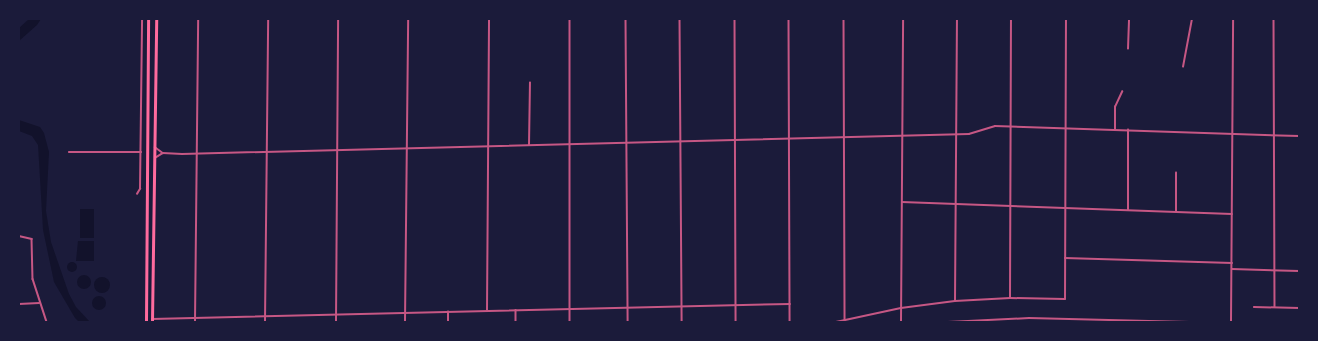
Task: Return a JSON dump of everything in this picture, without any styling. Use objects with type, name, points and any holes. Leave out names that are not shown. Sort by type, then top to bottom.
[{"type":"highway","points":[[146,322],[148,19]]},
{"type":"highway","points":[[152,321],[156,19]]},
{"type":"street","points":[[137,194],[140,189],[142,19]]},
{"type":"street","points":[[195,322],[198,19]]},
{"type":"street","points":[[265,322],[268,19]]},
{"type":"street","points":[[336,322],[338,19]]},
{"type":"street","points":[[405,322],[408,19]]},
{"type":"street","points":[[487,310],[489,19]]},
{"type":"street","points":[[570,19],[570,322]]},
{"type":"street","points":[[626,19],[628,322]]},
{"type":"street","points":[[680,19],[682,322]]},
{"type":"street","points":[[735,19],[736,322]]},
{"type":"street","points":[[789,19],[790,322]]},
{"type":"street","points":[[844,19],[845,320]]},
{"type":"street","points":[[901,322],[902,19]]},
{"type":"street","points":[[956,301],[957,19]]},
{"type":"street","points":[[1010,298],[1011,19]]},
{"type":"street","points":[[836,322],[901,308],[956,301],[1010,298],[1065,299],[1066,19]]},
{"type":"street","points":[[1128,49],[1129,19]]},
{"type":"street","points":[[1183,67],[1192,19]]},
{"type":"street","points":[[1231,322],[1233,19]]},
{"type":"street","points":[[1274,19],[1274,307]]},
{"type":"street","points":[[529,145],[530,83]]},
{"type":"street","points":[[1115,130],[1116,104],[1122,92]]},
{"type":"street","points":[[154,158],[163,153],[197,154],[956,134],[973,133],[992,126],[1299,136]]},
{"type":"street","points":[[1128,130],[1128,210]]},
{"type":"street","points":[[155,147],[163,153]]},
{"type":"street","points":[[69,152],[141,152]]},
{"type":"street","points":[[1176,173],[1176,212]]},
{"type":"street","points":[[902,202],[1232,214]]},
{"type":"street","points":[[19,236],[31,237],[32,274],[39,303],[47,322]]},
{"type":"street","points":[[1065,258],[1232,263]]},
{"type":"street","points":[[1232,269],[1299,271]]},
{"type":"street","points":[[19,304],[39,303]]},
{"type":"street","points":[[152,321],[405,312],[790,304]]},
{"type":"street","points":[[1254,307],[1299,308]]},
{"type":"street","points":[[516,310],[516,322]]},
{"type":"street","points":[[448,311],[448,322]]},
{"type":"street","points":[[948,322],[1010,318],[1066,321],[1189,322]]},
{"type":"shaded area","points":[[29,19],[41,19],[37,25],[19,41],[19,28]]},
{"type":"shaded area","points":[[19,120],[40,127],[44,133],[49,152],[46,211],[51,242],[69,294],[76,307],[90,322],[79,322],[75,318],[54,282],[43,230],[38,145],[32,136],[19,131]]},
{"type":"shaded area","points":[[80,209],[94,209],[94,238],[80,238]]},
{"type":"shaded area","points":[[78,241],[94,241],[94,261],[76,261]]},
{"type":"shaded area","points":[[70,262],[74,262],[76,263],[76,271],[70,272],[67,269],[67,265]]},
{"type":"shaded area","points":[[81,275],[87,275],[91,279],[91,285],[87,289],[81,289],[77,285],[77,279]]},
{"type":"shaded area","points":[[102,277],[109,282],[110,285],[105,292],[102,293],[95,288],[94,285],[99,278]]},
{"type":"shaded area","points":[[96,296],[102,296],[106,300],[106,306],[102,310],[96,310],[92,306],[92,300]]}]
